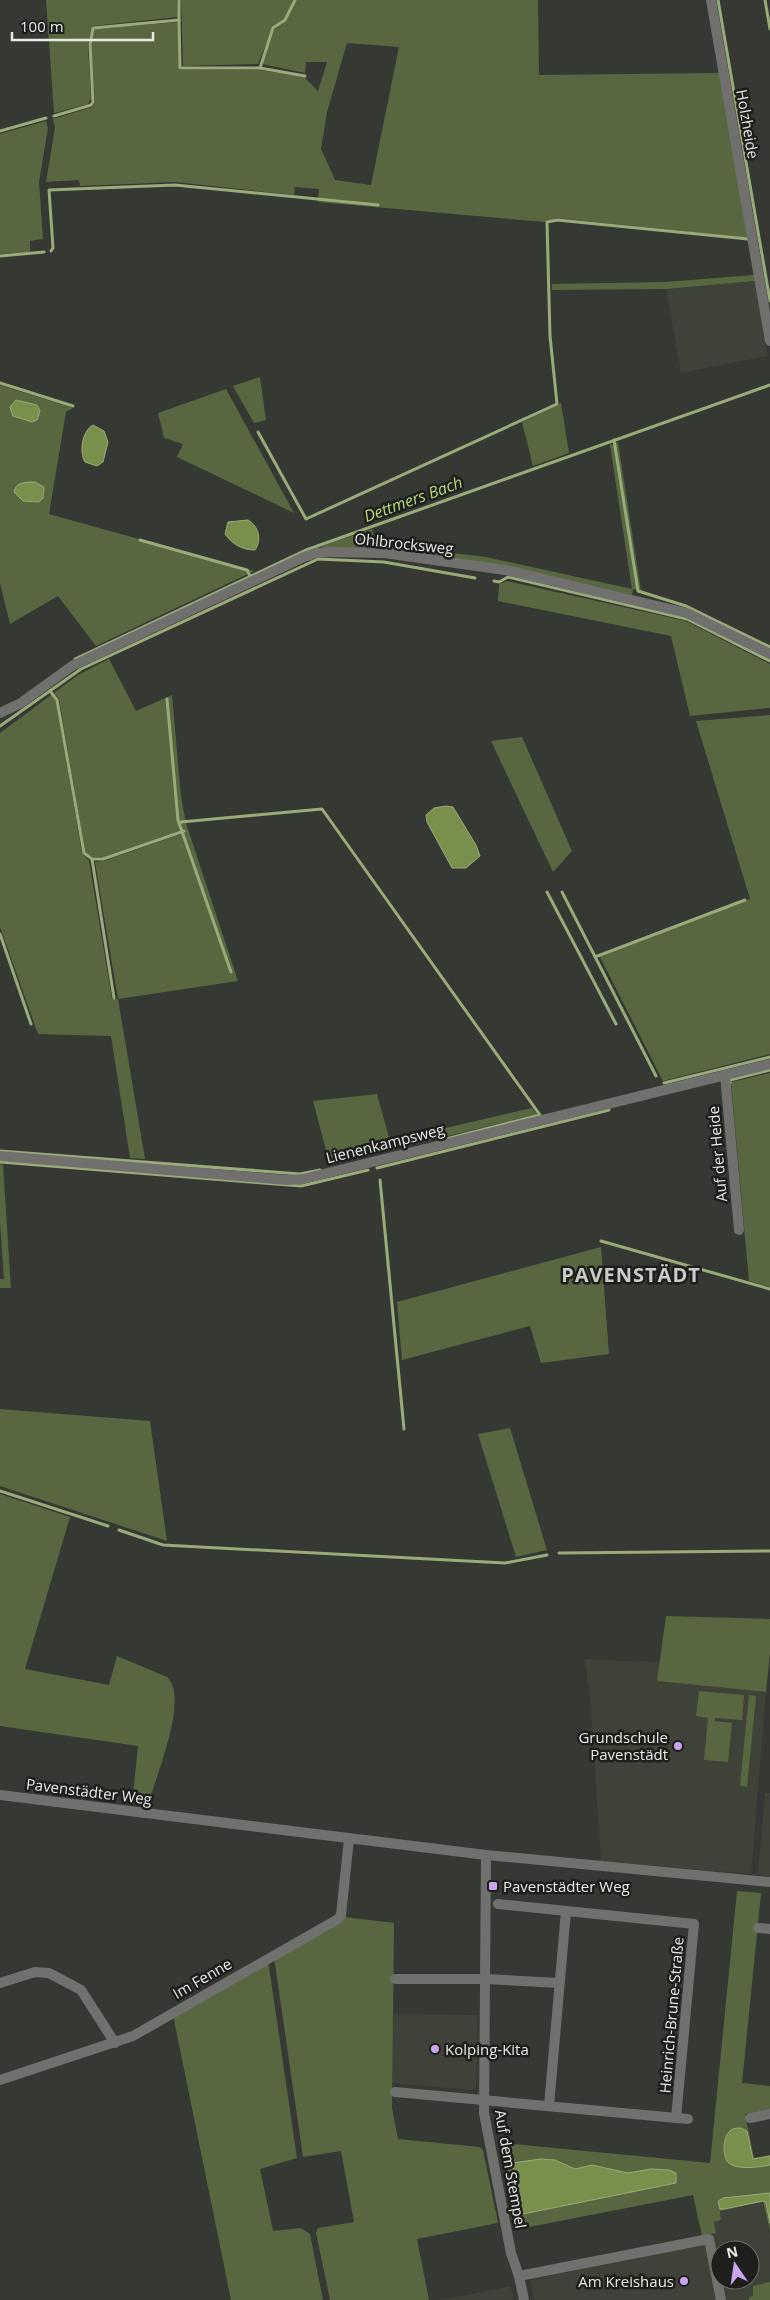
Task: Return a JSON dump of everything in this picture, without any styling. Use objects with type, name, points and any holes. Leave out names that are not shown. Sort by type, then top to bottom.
[{"type":"street","name":"Holzheide","points":[[711,0],[770,341]]},
{"type":"street","name":"Ohlbrocksweg","points":[[0,713],[21,704],[72,666],[304,557],[323,552],[384,553],[505,570],[651,603],[687,613],[770,654]]},
{"type":"street","name":"Lienenkampsweg","points":[[0,1156],[287,1180],[303,1179],[770,1064]]},
{"type":"street","name":"Auf der Heide","points":[[725,1075],[739,1230]]},
{"type":"street","name":"Pavenstädter Weg","points":[[0,1796],[486,1855],[770,1882]]},
{"type":"street","name":"Im Fenne","points":[[0,2080],[133,2036],[338,1919],[341,1915],[349,1838]]},
{"type":"street","name":"Auf dem Stempel","points":[[486,1855],[484,2113],[511,2253],[519,2276],[524,2300]]},
{"type":"street","name":"Heinrich-Brune-Straße","points":[[498,1904],[694,1924],[676,2118]]},
{"type":"street","points":[[549,2106],[566,1911]]},
{"type":"street","points":[[758,1928],[770,1929]]},
{"type":"street","points":[[0,1983],[35,1972],[49,1973],[82,1990],[115,2043]]},
{"type":"street","points":[[395,1979],[485,1979],[559,1983]]},
{"type":"street","points":[[395,2092],[688,2119]]},
{"type":"street","points":[[750,2118],[770,2114]]},
{"type":"street","points":[[519,2276],[709,2239],[721,2300]]},
{"type":"shaded area","points":[[46,0],[177,0],[178,17],[92,26],[88,44],[91,99],[88,104],[54,113]]},
{"type":"shaded area","points":[[181,0],[293,0],[285,19],[273,27],[258,64],[183,66]]},
{"type":"shaded area","points":[[296,0],[538,0],[539,75],[719,73],[748,238],[557,218],[544,222],[318,202],[319,189],[295,187],[294,195],[175,182],[80,186],[79,180],[46,182],[55,128],[53,119],[92,107],[95,103],[91,44],[93,29],[178,22],[179,70],[260,70],[304,77],[318,91],[327,62],[306,62],[305,73],[262,64],[274,30],[286,21]],"holes":[[[347,43],[399,47],[371,185],[335,180],[321,149],[327,112]]]},
{"type":"shaded area","points":[[46,121],[48,128],[39,182],[43,239],[30,241],[30,252],[0,254],[0,134]]},
{"type":"shaded area","points":[[754,275],[755,281],[666,289],[552,290],[552,284],[665,282]]},
{"type":"shaded area","points":[[755,281],[768,356],[681,373],[666,289]]},
{"type":"shaded area","points":[[260,377],[266,420],[254,423],[233,386]]},
{"type":"shaded area","points":[[0,385],[73,408],[66,412],[49,514],[254,571],[96,646],[58,596],[10,624],[0,583]]},
{"type":"shaded area","points":[[226,389],[294,513],[177,457],[183,444],[164,438],[158,413]]},
{"type":"shaded area","points":[[16,400],[37,405],[40,411],[37,420],[32,422],[13,416],[10,407]]},
{"type":"shaded area","points":[[561,403],[569,453],[533,466],[522,422]]},
{"type":"shaded area","points":[[93,425],[104,431],[108,442],[103,462],[97,466],[85,462],[82,453],[84,437]]},
{"type":"shaded area","points":[[618,442],[641,591],[633,589],[632,595],[506,567],[323,550],[322,546],[372,529],[376,544],[486,557],[632,589],[610,445]]},
{"type":"shaded area","points":[[35,482],[44,487],[43,498],[39,502],[23,501],[14,492],[18,485]]},
{"type":"shaded area","points":[[248,520],[255,526],[259,538],[255,550],[238,546],[225,534],[228,522]]},
{"type":"shaded area","points":[[507,581],[686,621],[770,664],[770,708],[690,716],[671,636],[498,601],[499,584]]},
{"type":"shaded area","points":[[109,659],[136,711],[172,695],[181,797],[186,823],[238,981],[118,999],[95,862],[104,861],[181,834],[179,831],[104,857],[92,857],[85,852],[59,699],[54,693],[78,675]]},
{"type":"shaded area","points":[[51,695],[56,701],[82,853],[89,861],[112,999],[118,999],[145,1159],[130,1158],[111,1036],[38,1034],[0,927],[0,733]]},
{"type":"shaded area","points":[[770,715],[770,1054],[663,1081],[600,957],[750,899],[696,721]]},
{"type":"shaded area","points":[[522,737],[572,851],[553,872],[491,741]]},
{"type":"shaded area","points":[[453,807],[476,845],[480,856],[466,868],[452,868],[427,822],[426,815],[434,808]]},
{"type":"shaded area","points":[[770,1073],[770,1287],[749,1281],[731,1082]]},
{"type":"shaded area","points":[[377,1094],[390,1141],[532,1108],[537,1114],[330,1165],[313,1101]]},
{"type":"shaded area","points":[[0,1164],[3,1165],[11,1288],[0,1288],[0,1279],[4,1279],[0,1222]]},
{"type":"shaded area","points":[[601,1247],[609,1354],[541,1363],[530,1326],[402,1360],[397,1302]]},
{"type":"shaded area","points":[[0,1409],[150,1421],[167,1541],[0,1486]]},
{"type":"shaded area","points":[[510,1428],[547,1550],[516,1557],[478,1434]]},
{"type":"shaded area","points":[[0,1494],[70,1517],[25,1669],[109,1685],[117,1656],[167,1677],[173,1687],[175,1701],[169,1736],[149,1801],[146,1804],[132,1804],[138,1746],[0,1726]]},
{"type":"shaded area","points":[[666,1616],[770,1619],[770,1653],[766,1692],[657,1681]]},
{"type":"shaded area","name":"Grundschule Pavenstädt","points":[[584,1659],[660,1662],[657,1681],[766,1692],[751,1874],[601,1861],[590,1695]]},
{"type":"shaded area","points":[[699,1691],[744,1695],[742,1720],[715,1718],[715,1721],[732,1723],[728,1762],[704,1760],[708,1718],[696,1716]]},
{"type":"shaded area","points":[[749,1695],[756,1696],[747,1787],[740,1786]]},
{"type":"shaded area","points":[[765,1793],[770,1793],[770,1876],[758,1875]]},
{"type":"shaded area","points":[[737,1891],[761,1893],[742,2083],[770,2086],[770,2109],[745,2114],[754,2158],[770,2155],[770,2231],[763,2202],[720,2211],[721,2220],[714,2222],[716,2233],[702,2236],[693,2195],[519,2229],[502,2143],[710,2163]]},
{"type":"shaded area","points":[[344,1917],[394,1923],[392,2108],[398,2139],[480,2147],[483,2150],[498,2223],[417,2239],[429,2300],[330,2300],[316,2233],[318,2228],[354,2222],[341,2151],[303,2157],[274,1957]]},
{"type":"shaded area","points":[[268,1960],[297,2158],[260,2169],[273,2231],[301,2228],[310,2234],[323,2300],[231,2300],[173,2015]]},
{"type":"shaded area","name":"Kolping-Kita","points":[[393,2014],[478,2015],[476,2086],[472,2090],[392,2083]]},
{"type":"shaded area","points":[[735,2128],[747,2131],[753,2159],[770,2156],[770,2165],[744,2167],[734,2166],[727,2161],[724,2153],[724,2143],[727,2134]]},
{"type":"shaded area","points":[[541,2159],[555,2160],[575,2169],[592,2165],[628,2173],[651,2169],[669,2170],[676,2173],[676,2183],[523,2214],[512,2163]]},
{"type":"shaded area","points":[[770,2193],[770,2223],[766,2203],[763,2201],[720,2209],[718,2201],[723,2198]]},
{"type":"shaded area","points":[[763,2203],[770,2234],[770,2300],[534,2300],[530,2280],[710,2243],[710,2290],[760,2290],[760,2240],[711,2240],[710,2235],[716,2233],[714,2222],[722,2220],[720,2211]]},
{"type":"shaded area","points":[[770,2282],[770,2300],[749,2300],[749,2297],[753,2296],[753,2290],[760,2290],[760,2284]]},
{"type":"shaded area","points":[[511,2286],[513,2300],[440,2300]]},
{"type":"waterway","points":[[179,0],[179,20]]},
{"type":"waterway","points":[[260,68],[273,28],[285,20],[295,0]]},
{"type":"waterway","points":[[718,0],[770,301]]},
{"type":"waterway","points":[[765,0],[770,29]]},
{"type":"waterway","points":[[54,116],[91,105],[93,102],[90,44],[93,28],[179,20],[180,68],[260,68],[305,76]]},
{"type":"waterway","points":[[0,131],[46,118]]},
{"type":"waterway","points":[[51,251],[53,248],[49,190],[175,185],[378,205]]},
{"type":"waterway","points":[[258,432],[306,519],[557,404],[550,336],[547,222],[557,220],[748,239]]},
{"type":"waterway","points":[[0,256],[44,252]]},
{"type":"waterway","points":[[0,383],[73,406]]},
{"type":"waterway","name":"Dettmers Bach","points":[[75,659],[306,550],[770,385]]},
{"type":"waterway","points":[[614,440],[638,591],[686,606],[770,647]]},
{"type":"waterway","points":[[140,540],[247,570],[250,576]]},
{"type":"waterway","points":[[0,726],[81,669],[318,559],[384,562],[475,578]]},
{"type":"waterway","points":[[494,581],[499,582],[508,577],[687,619],[770,661]]},
{"type":"waterway","points":[[50,691],[57,700],[84,853],[92,859],[103,859],[184,831]]},
{"type":"waterway","points":[[167,699],[178,820],[231,972]]},
{"type":"waterway","points":[[181,822],[322,809],[540,1115],[446,1139]]},
{"type":"waterway","points":[[92,859],[114,998]]},
{"type":"waterway","points":[[547,892],[616,1024]]},
{"type":"waterway","points":[[562,892],[656,1076]]},
{"type":"waterway","points":[[595,957],[745,900]]},
{"type":"waterway","points":[[0,934],[31,1024]]},
{"type":"waterway","points":[[664,1083],[770,1057]]},
{"type":"waterway","points":[[730,1083],[730,1080],[770,1070]]},
{"type":"waterway","points":[[377,1168],[609,1110]]},
{"type":"waterway","points":[[0,1151],[300,1174],[320,1170]]},
{"type":"waterway","points":[[0,1162],[301,1186],[368,1170]]},
{"type":"waterway","points":[[380,1180],[404,1429]]},
{"type":"waterway","points":[[601,1241],[770,1289]]},
{"type":"waterway","points":[[0,1491],[108,1526]]},
{"type":"waterway","points":[[119,1530],[163,1545],[505,1563],[547,1555]]},
{"type":"waterway","points":[[559,1553],[770,1551]]},
{"type":"place","name":"Grundschule Pavenstädt","points":[[678,1746]]},
{"type":"place","name":"Pavenstädter Weg","points":[[493,1886]]},
{"type":"place","name":"Kolping-Kita","points":[[435,2049]]},
{"type":"place","name":"Am Kreishaus","points":[[684,2281]]},
{"type":"district","name":"PAVENSTÄDT","points":[[631,1274]]}]
